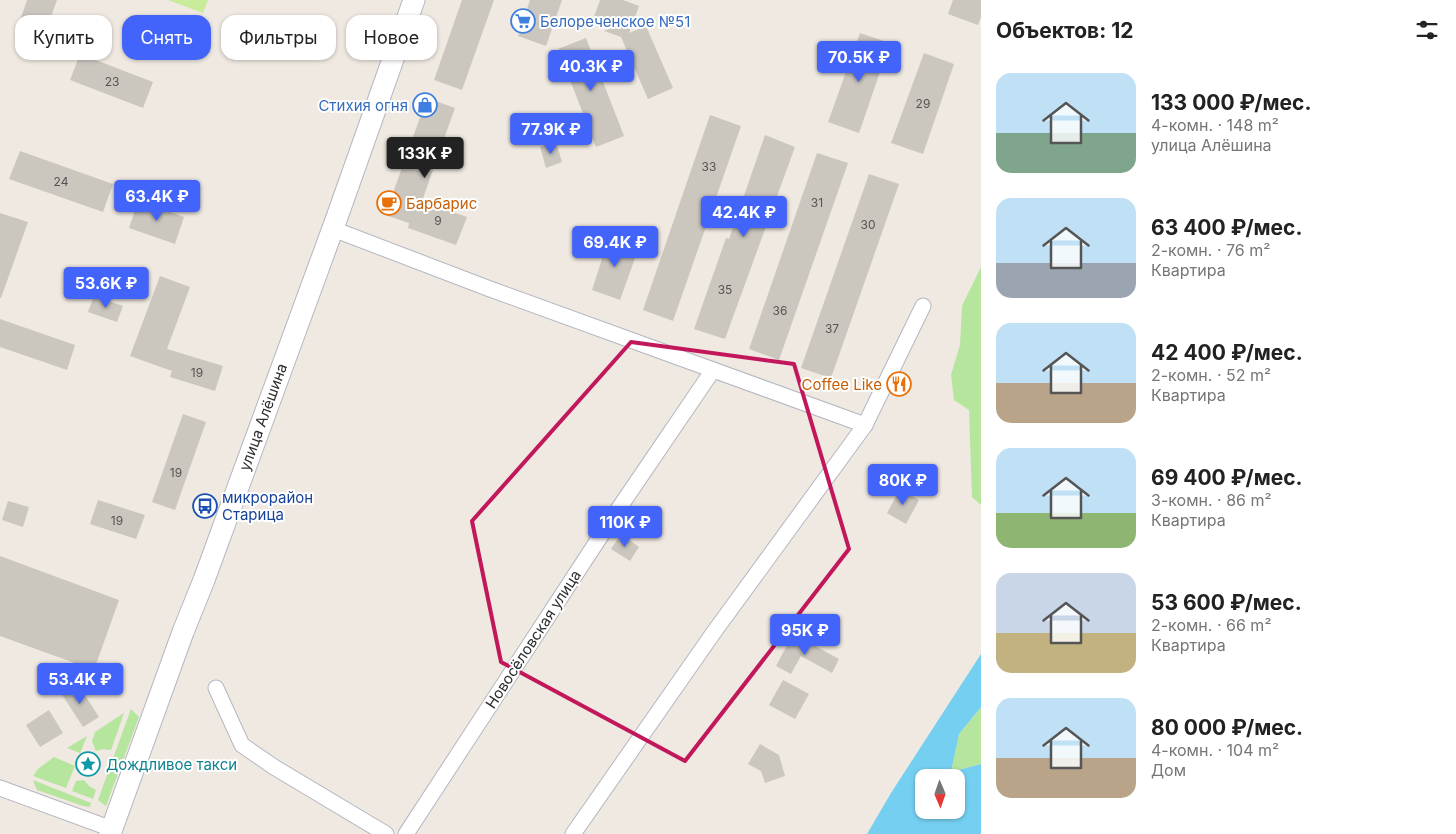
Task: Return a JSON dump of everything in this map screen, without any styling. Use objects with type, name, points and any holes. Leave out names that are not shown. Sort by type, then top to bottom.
[{"type":"street","name":"улица Алёшина","points":[[111,832],[182,632],[204,580],[333,229],[414,0]]},
{"type":"street","points":[[333,229],[490,289],[865,425]]},
{"type":"street","points":[[573,834],[714,632],[865,425],[923,306]]},
{"type":"street","name":"Новосёловская улица","points":[[406,834],[615,514],[713,370]]},
{"type":"street","points":[[216,688],[242,745],[274,767],[386,834]]},
{"type":"street","points":[[0,788],[111,832]]},
{"type":"highlighted area","points":[[631,342],[794,364],[849,549],[685,761],[501,662],[472,521]]},
{"type":"green space","points":[[168,0],[208,0],[203,13]]},
{"type":"green space","points":[[981,267],[981,505],[972,497],[969,410],[954,400],[951,375],[960,345],[962,306]]},
{"type":"green space","points":[[981,707],[981,764],[962,769],[952,769],[959,734]]},
{"type":"green space","points":[[131,709],[139,717],[106,806],[98,800]]},
{"type":"green space","points":[[124,713],[111,750],[103,749],[96,751],[92,741],[95,732]]},
{"type":"green space","points":[[87,736],[80,753],[67,748]]},
{"type":"green space","points":[[54,757],[75,766],[66,788],[33,776],[38,769]]},
{"type":"green space","points":[[33,780],[91,803],[90,807],[37,790]]},
{"type":"green space","points":[[84,780],[96,790],[93,799],[72,791],[76,781]]},
{"type":"water","points":[[981,654],[981,707],[959,734],[952,769],[915,769],[915,819],[965,819],[965,769],[962,769],[981,764],[981,834],[867,834],[891,793]]},
{"type":"building","points":[[27,0],[57,0],[52,15],[22,15]]},
{"type":"building","points":[[462,0],[494,0],[462,90],[434,80]]},
{"type":"building","points":[[530,0],[562,0],[546,46],[518,36]]},
{"type":"building","points":[[600,0],[623,0],[639,6],[629,33],[646,26],[673,88],[648,99],[621,37],[604,31],[617,26],[594,17]]},
{"type":"building","points":[[953,0],[981,0],[981,17],[978,25],[948,14]]},
{"type":"building","points":[[860,33],[890,43],[859,133],[828,122]]},
{"type":"building","points":[[586,38],[624,136],[596,147],[558,49]]},
{"type":"building","points":[[924,53],[954,64],[923,154],[891,143]]},
{"type":"building","points":[[78,60],[96,60],[153,82],[143,108],[70,80]]},
{"type":"building","points":[[427,98],[455,108],[422,201],[467,217],[456,245],[408,228],[409,223],[385,215]]},
{"type":"building","points":[[710,115],[741,126],[673,321],[643,310]]},
{"type":"building","points":[[765,135],[795,147],[725,339],[694,329],[726,238],[729,239]]},
{"type":"building","points":[[556,142],[562,162],[546,168],[540,147]]},
{"type":"building","points":[[20,151],[113,184],[103,212],[9,179]]},
{"type":"building","points":[[817,153],[848,163],[779,360],[749,349]]},
{"type":"building","points":[[869,174],[899,184],[831,378],[801,368]]},
{"type":"building","points":[[138,201],[184,217],[175,244],[129,228]]},
{"type":"building","points":[[0,213],[28,222],[1,298],[0,298]]},
{"type":"building","points":[[609,237],[639,247],[620,300],[592,290]]},
{"type":"building","points":[[160,276],[190,287],[167,349],[223,366],[215,391],[170,377],[172,371],[130,356]]},
{"type":"building","points":[[94,296],[123,306],[117,322],[88,312]]},
{"type":"building","points":[[0,319],[75,345],[67,370],[0,347]]},
{"type":"building","points":[[183,414],[206,422],[175,510],[152,502]]},
{"type":"building","points":[[900,489],[919,500],[906,524],[887,513]]},
{"type":"building","points":[[98,500],[145,515],[136,539],[90,524]]},
{"type":"building","points":[[8,501],[29,507],[23,527],[2,520]]},
{"type":"building","points":[[621,534],[639,547],[630,561],[611,549]]},
{"type":"building","points":[[0,556],[119,600],[94,670],[0,636]]},
{"type":"building","points":[[793,634],[839,659],[832,673],[801,656],[791,674],[776,666]]},
{"type":"building","points":[[783,680],[809,694],[795,719],[769,705]]},
{"type":"building","points":[[77,683],[99,717],[83,727],[61,693]]},
{"type":"building","points":[[49,710],[63,733],[40,747],[26,725]]},
{"type":"building","points":[[760,744],[779,755],[785,776],[765,783],[761,771],[748,764]]},
{"type":"place","name":"Белореченское №51","points":[[523,21]]},
{"type":"place","name":"Стихия огня","points":[[425,105]]},
{"type":"place","name":"Барбарис","points":[[389,203]]},
{"type":"place","name":"Coffee Like","points":[[899,384]]},
{"type":"place","name":"микрорайон Старица","points":[[205,506]]},
{"type":"place","name":"Дождливое такси","points":[[88,764]]}]
